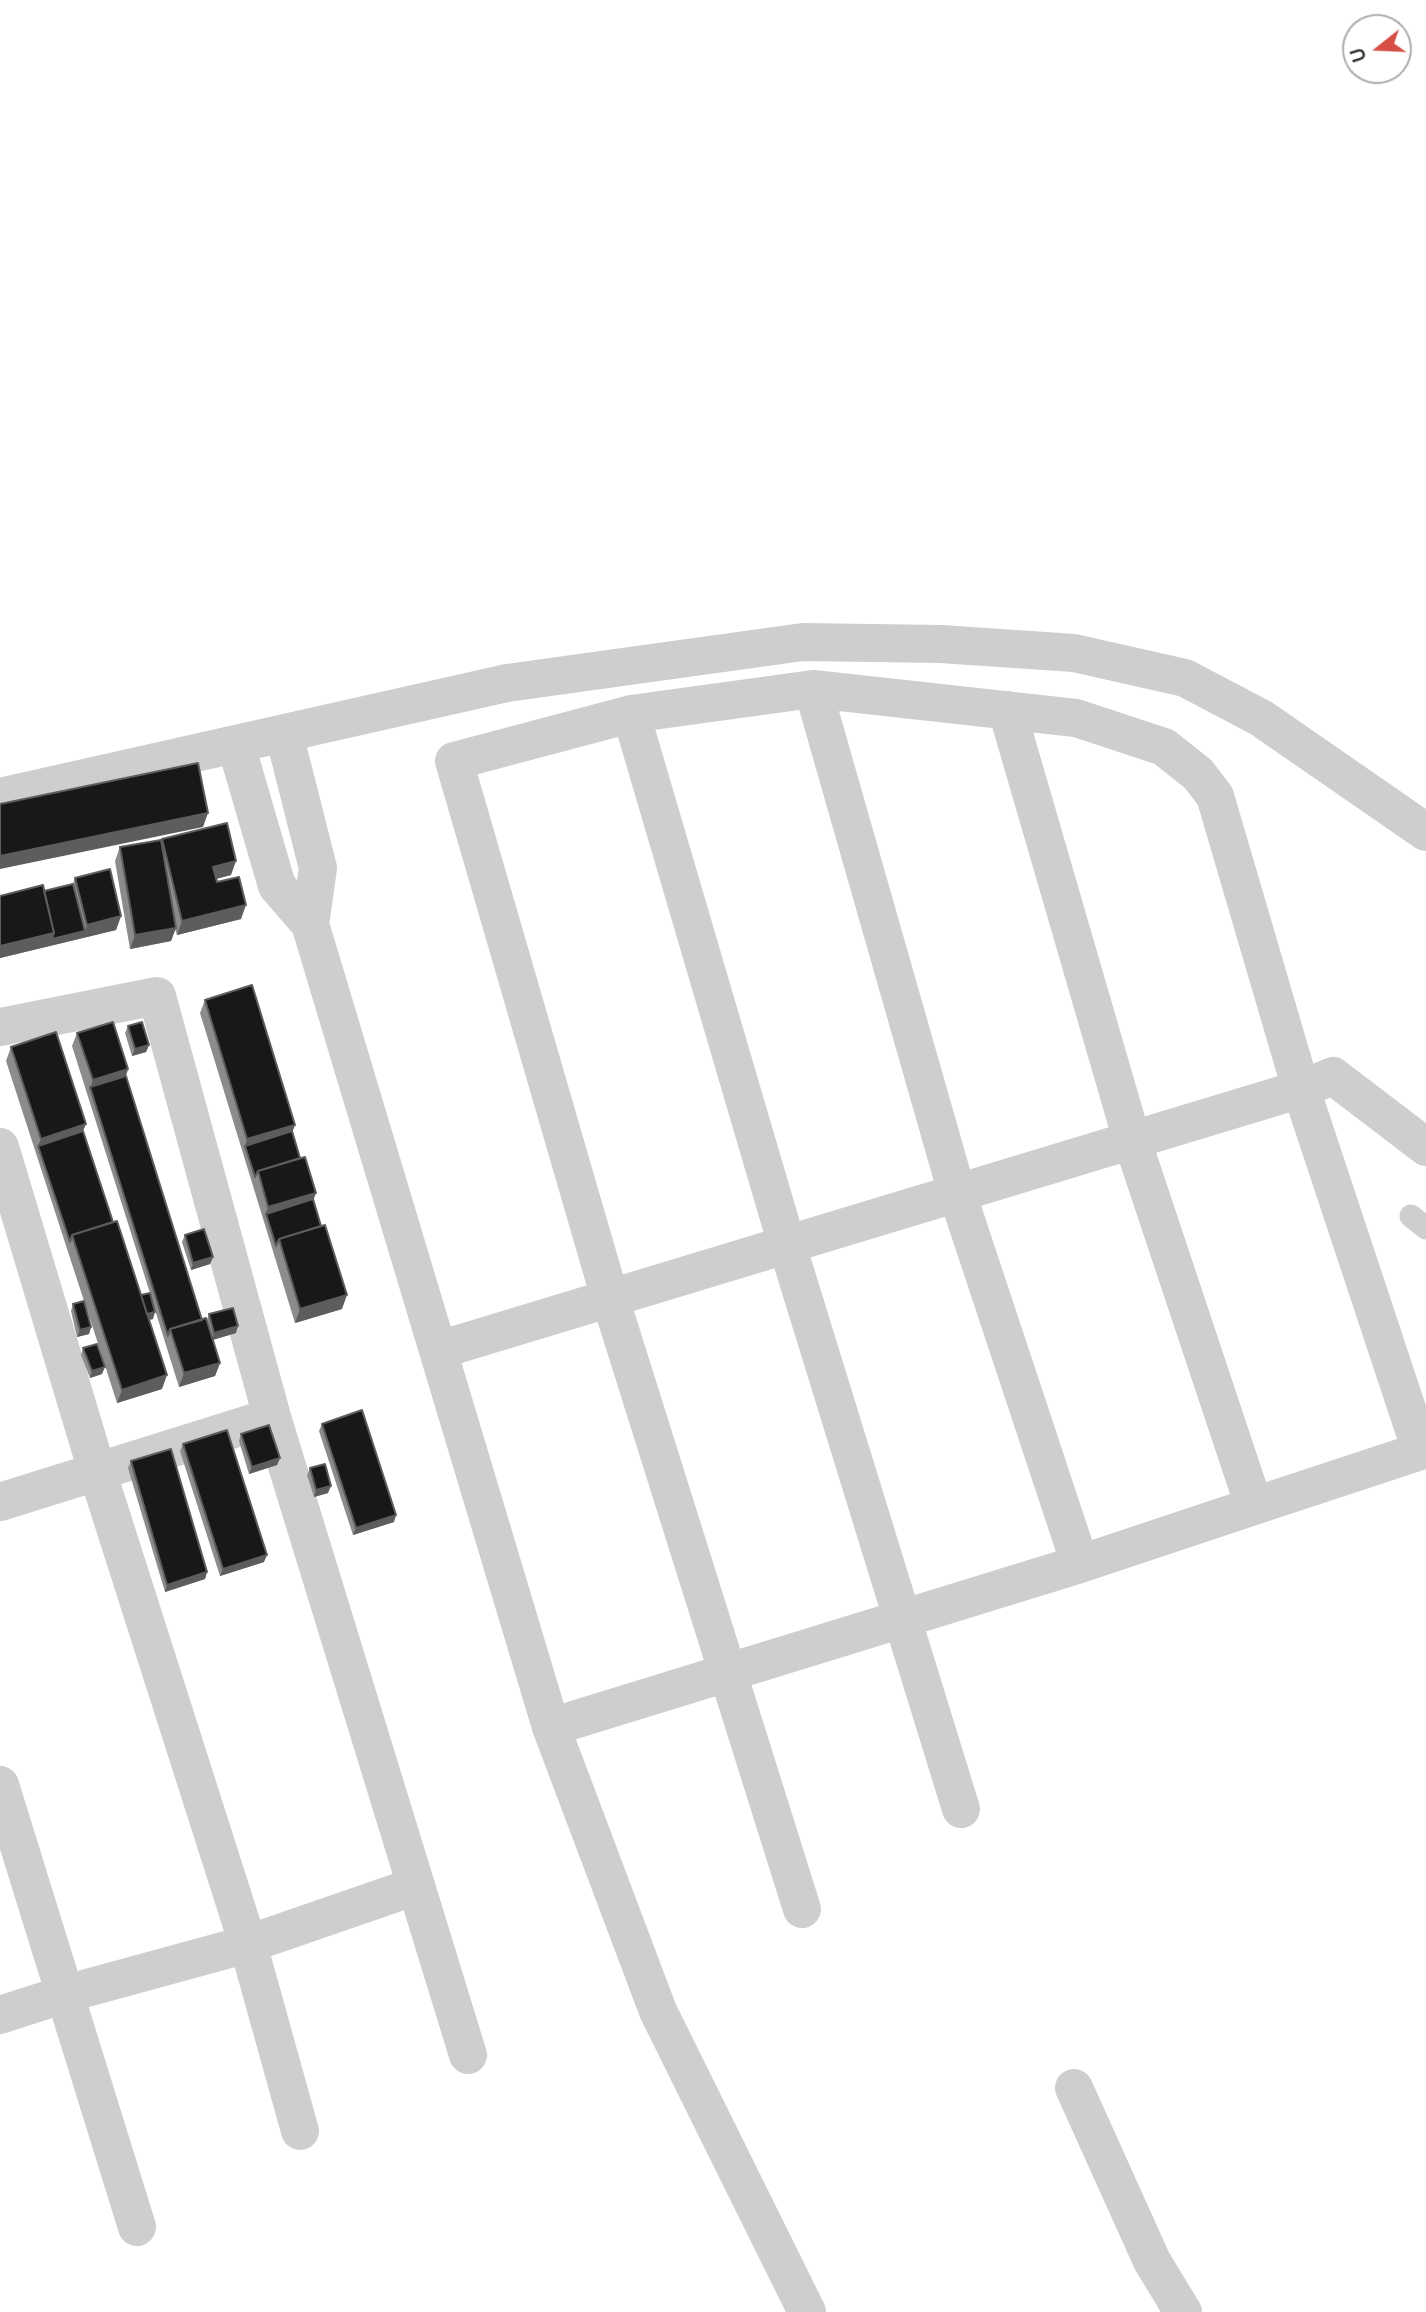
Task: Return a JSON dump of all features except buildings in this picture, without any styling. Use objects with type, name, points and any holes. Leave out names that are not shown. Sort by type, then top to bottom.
[{"type":"street","points":[[0,797],[507,683],[803,642],[941,643],[1074,653],[1185,678],[1261,718],[1426,832]]},
{"type":"street","points":[[813,689],[957,1193],[1080,1564]]},
{"type":"street","points":[[551,1727],[728,1671],[1080,1564],[1420,1451],[1301,1088],[1215,796],[1198,774],[1164,747],[1076,718],[813,689],[631,714],[454,761],[610,1298],[728,1671],[802,1909]]},
{"type":"street","points":[[1007,710],[1132,1140],[1254,1506]]},
{"type":"street","points":[[631,714],[787,1245],[961,1810]]},
{"type":"street","points":[[284,734],[318,868],[310,925]]},
{"type":"street","points":[[236,745],[277,886],[310,925],[551,1727],[658,2011],[807,2312]]},
{"type":"street","points":[[0,1027],[158,996],[272,1417],[468,2055]]},
{"type":"street","points":[[439,1350],[1132,1140],[1333,1076],[1426,1147]]},
{"type":"street","points":[[0,1147],[97,1471],[248,1944],[300,2131]]},
{"type":"street","points":[[0,1502],[272,1417]]},
{"type":"street","points":[[0,1785],[137,2228]]},
{"type":"street","points":[[0,2015],[65,1994],[248,1944],[416,1886]]},
{"type":"street","points":[[1074,2088],[1152,2261],[1183,2312]]}]
